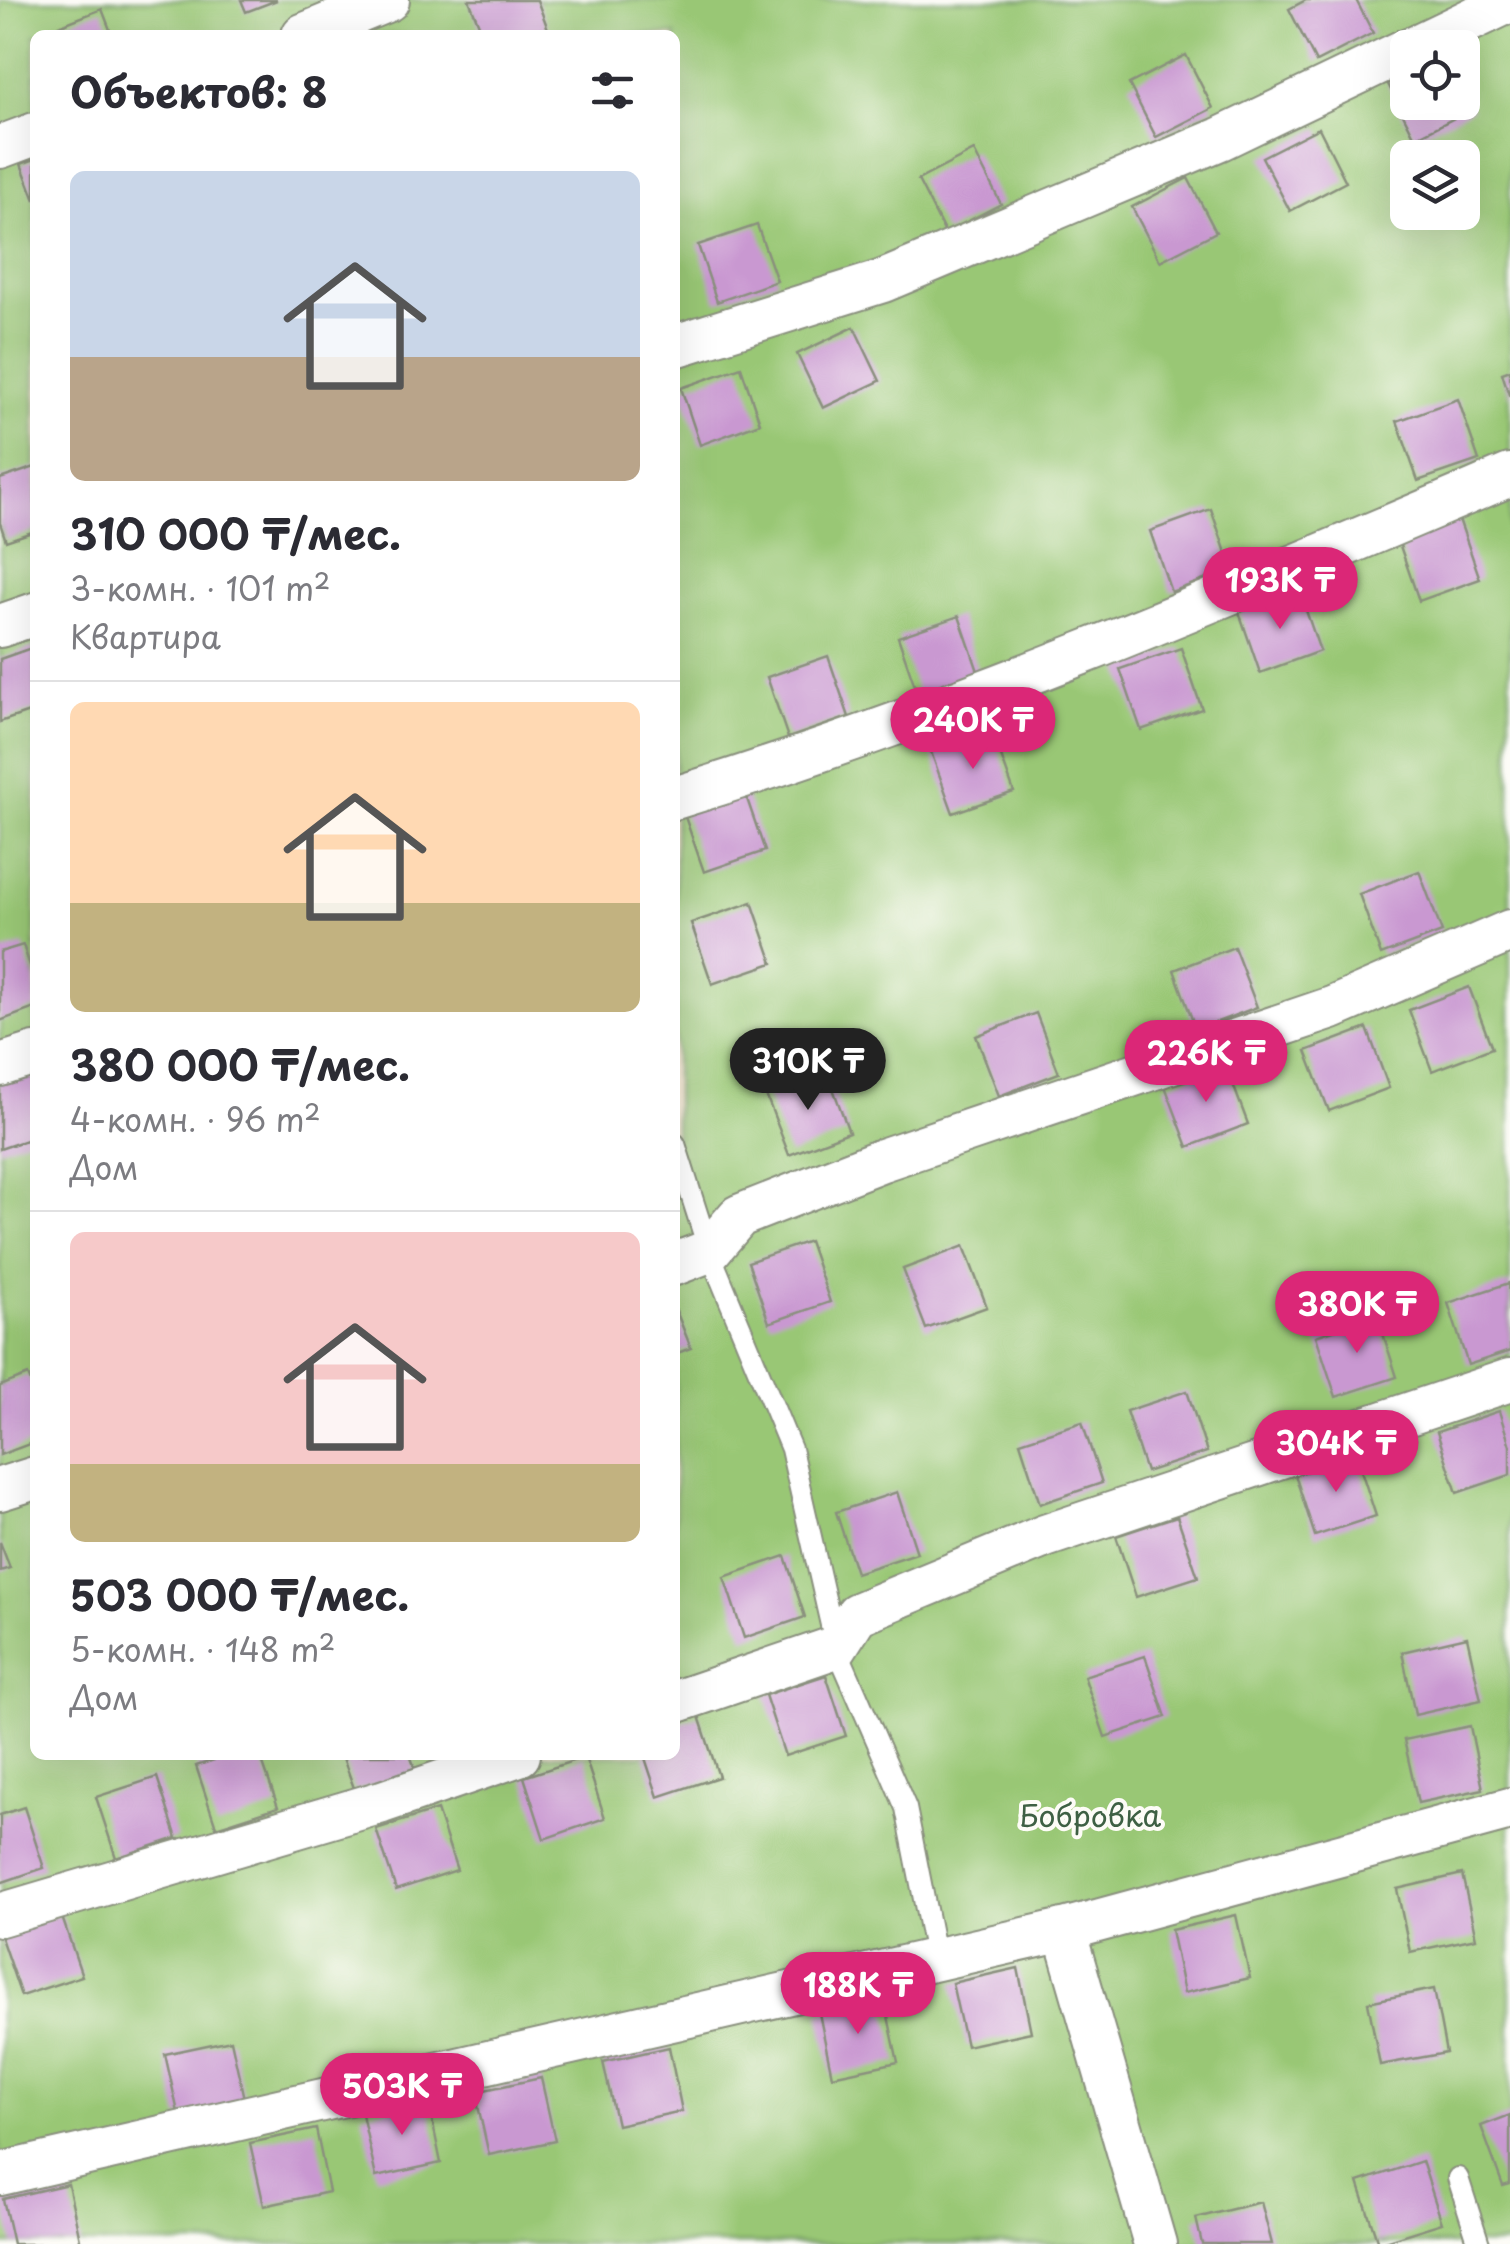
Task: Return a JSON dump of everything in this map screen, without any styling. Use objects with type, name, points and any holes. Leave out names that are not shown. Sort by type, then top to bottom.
[{"type":"street","points":[[315,30],[388,0]]},
{"type":"street","points":[[1448,30],[1510,1]]},
{"type":"street","points":[[680,344],[883,281],[1220,138],[1390,57]]},
{"type":"street","points":[[0,147],[30,136]]},
{"type":"street","points":[[680,796],[800,760],[1099,649],[1510,476]]},
{"type":"street","points":[[0,626],[30,616]]},
{"type":"street","points":[[692,1258],[739,1216],[882,1160],[1332,1008],[1510,930]]},
{"type":"street","points":[[0,1065],[30,1056]]},
{"type":"street","points":[[680,1700],[836,1648],[857,1614],[1045,1536],[1510,1380]]},
{"type":"street","points":[[0,1488],[30,1479]]},
{"type":"street","points":[[0,1915],[382,1802],[505,1760]]},
{"type":"street","points":[[0,2174],[1064,1930],[1510,1809]]},
{"type":"street","points":[[1064,1930],[1154,2244]]},
{"type":"lane","points":[[680,1178],[692,1258],[792,1449],[836,1648],[906,1808],[936,1960]]},
{"type":"lane","points":[[1458,2178],[1479,2244]]},
{"type":"green space","name":"Бобровка","points":[[0,0],[1510,0],[1510,2244],[0,2244]]},
{"type":"building","points":[[241,0],[277,0],[246,12]]},
{"type":"building","points":[[469,0],[537,0],[548,29],[545,30],[481,30]]},
{"type":"building","points":[[1306,0],[1356,0],[1373,33],[1316,62],[1289,9]]},
{"type":"building","points":[[102,9],[110,30],[48,30]]},
{"type":"building","points":[[1186,55],[1213,108],[1156,137],[1129,84]]},
{"type":"building","points":[[1406,120],[1450,120],[1415,138]]},
{"type":"building","points":[[1319,128],[1346,182],[1290,211],[1262,157]]},
{"type":"building","points":[[974,151],[1001,204],[945,233],[918,180]]},
{"type":"building","points":[[30,161],[30,187],[21,164]]},
{"type":"building","points":[[1188,178],[1216,232],[1160,261],[1132,207]]},
{"type":"building","points":[[757,225],[777,281],[717,302],[698,245]]},
{"type":"building","points":[[854,327],[880,381],[823,408],[797,354]]},
{"type":"building","points":[[741,367],[760,423],[700,445],[681,388]]},
{"type":"building","points":[[1510,370],[1510,395],[1509,395],[1502,373]]},
{"type":"building","points":[[1458,399],[1479,460],[1418,481],[1397,421]]},
{"type":"building","points":[[30,469],[30,533],[6,541],[0,523],[0,479]]},
{"type":"building","points":[[1211,509],[1232,570],[1171,592],[1150,531]]},
{"type":"building","points":[[1459,519],[1480,579],[1419,601],[1398,540]]},
{"type":"building","points":[[1299,590],[1320,651],[1260,673],[1239,612]]},
{"type":"building","points":[[959,616],[980,677],[919,698],[898,637]]},
{"type":"building","points":[[30,648],[30,712],[0,722],[0,659]]},
{"type":"building","points":[[1181,648],[1202,709],[1141,730],[1120,669]]},
{"type":"building","points":[[828,656],[849,717],[788,738],[767,677]]},
{"type":"building","points":[[992,731],[1014,792],[953,813],[931,752]]},
{"type":"building","points":[[744,790],[765,851],[704,872],[683,811]]},
{"type":"building","points":[[1419,871],[1442,932],[1381,955],[1359,894]]},
{"type":"building","points":[[752,902],[773,963],[712,984],[691,923]]},
{"type":"building","points":[[23,945],[30,965],[30,1010],[0,1021],[0,952]]},
{"type":"building","points":[[1234,947],[1257,1007],[1196,1030],[1174,970]]},
{"type":"building","points":[[1469,987],[1492,1048],[1432,1071],[1409,1010]]},
{"type":"building","points":[[1036,1013],[1059,1073],[999,1096],[976,1036]]},
{"type":"building","points":[[1367,1028],[1389,1088],[1329,1111],[1306,1051]]},
{"type":"building","points":[[1225,1063],[1248,1124],[1188,1147],[1165,1086]]},
{"type":"building","points":[[827,1072],[849,1132],[789,1155],[766,1095]]},
{"type":"building","points":[[30,1073],[30,1139],[0,1149],[0,1081]]},
{"type":"building","points":[[809,1241],[830,1302],[769,1323],[748,1262]]},
{"type":"building","points":[[964,1246],[987,1307],[926,1329],[903,1269]]},
{"type":"building","points":[[1509,1283],[1510,1351],[1468,1365],[1448,1303]]},
{"type":"building","points":[[1377,1315],[1397,1377],[1336,1397],[1316,1336]]},
{"type":"building","points":[[680,1320],[691,1348],[680,1352]]},
{"type":"building","points":[[28,1375],[30,1380],[30,1444],[0,1455],[0,1386]]},
{"type":"building","points":[[1187,1391],[1207,1452],[1146,1472],[1126,1411]]},
{"type":"building","points":[[1499,1411],[1510,1446],[1510,1475],[1457,1493],[1437,1432]]},
{"type":"building","points":[[1082,1422],[1102,1483],[1040,1504],[1020,1442]]},
{"type":"building","points":[[1356,1455],[1376,1516],[1315,1536],[1295,1475]]},
{"type":"building","points":[[897,1492],[917,1553],[856,1573],[836,1512]]},
{"type":"building","points":[[1177,1516],[1198,1577],[1136,1597],[1116,1536]]},
{"type":"building","points":[[0,1542],[10,1568],[0,1571]]},
{"type":"building","points":[[785,1556],[805,1617],[744,1638],[724,1577]]},
{"type":"building","points":[[1467,1637],[1481,1700],[1415,1715],[1402,1652]]},
{"type":"building","points":[[1145,1656],[1166,1717],[1105,1737],[1084,1676]]},
{"type":"building","points":[[826,1675],[846,1736],[785,1756],[765,1695]]},
{"type":"building","points":[[699,1716],[719,1777],[658,1797],[646,1760],[680,1760],[680,1722]]},
{"type":"building","points":[[1470,1726],[1483,1789],[1418,1803],[1404,1740]]},
{"type":"building","points":[[214,1760],[262,1760],[278,1807],[216,1827],[196,1766]]},
{"type":"building","points":[[344,1760],[412,1760],[416,1771],[355,1791]]},
{"type":"building","points":[[586,1760],[605,1818],[544,1839],[524,1777]]},
{"type":"building","points":[[157,1777],[177,1838],[116,1858],[96,1797]]},
{"type":"building","points":[[24,1807],[44,1868],[0,1883],[0,1815]]},
{"type":"building","points":[[437,1810],[457,1870],[396,1890],[376,1829]]},
{"type":"building","points":[[1462,1874],[1476,1938],[1410,1952],[1397,1889]]},
{"type":"building","points":[[61,1914],[82,1976],[21,1996],[0,1935]]},
{"type":"building","points":[[1236,1915],[1250,1978],[1184,1993],[1171,1930]]},
{"type":"building","points":[[1018,1968],[1031,2032],[966,2046],[952,1983]]},
{"type":"building","points":[[1434,1989],[1446,2053],[1380,2065],[1368,2002]]},
{"type":"building","points":[[884,1998],[898,2062],[832,2076],[819,2013]]},
{"type":"building","points":[[231,2040],[245,2103],[179,2117],[165,2054]]},
{"type":"building","points":[[669,2047],[682,2111],[617,2125],[603,2062]]},
{"type":"building","points":[[541,2078],[555,2141],[489,2155],[475,2092]]},
{"type":"building","points":[[428,2100],[441,2163],[376,2177],[362,2114]]},
{"type":"building","points":[[1510,2115],[1510,2184],[1503,2186],[1481,2126]]},
{"type":"building","points":[[316,2129],[329,2192],[264,2206],[250,2143]]},
{"type":"building","points":[[1422,2161],[1442,2223],[1378,2243],[1358,2182]]},
{"type":"building","points":[[68,2184],[81,2244],[13,2244],[3,2199]]},
{"type":"building","points":[[1261,2202],[1272,2244],[1202,2244],[1196,2218]]}]
